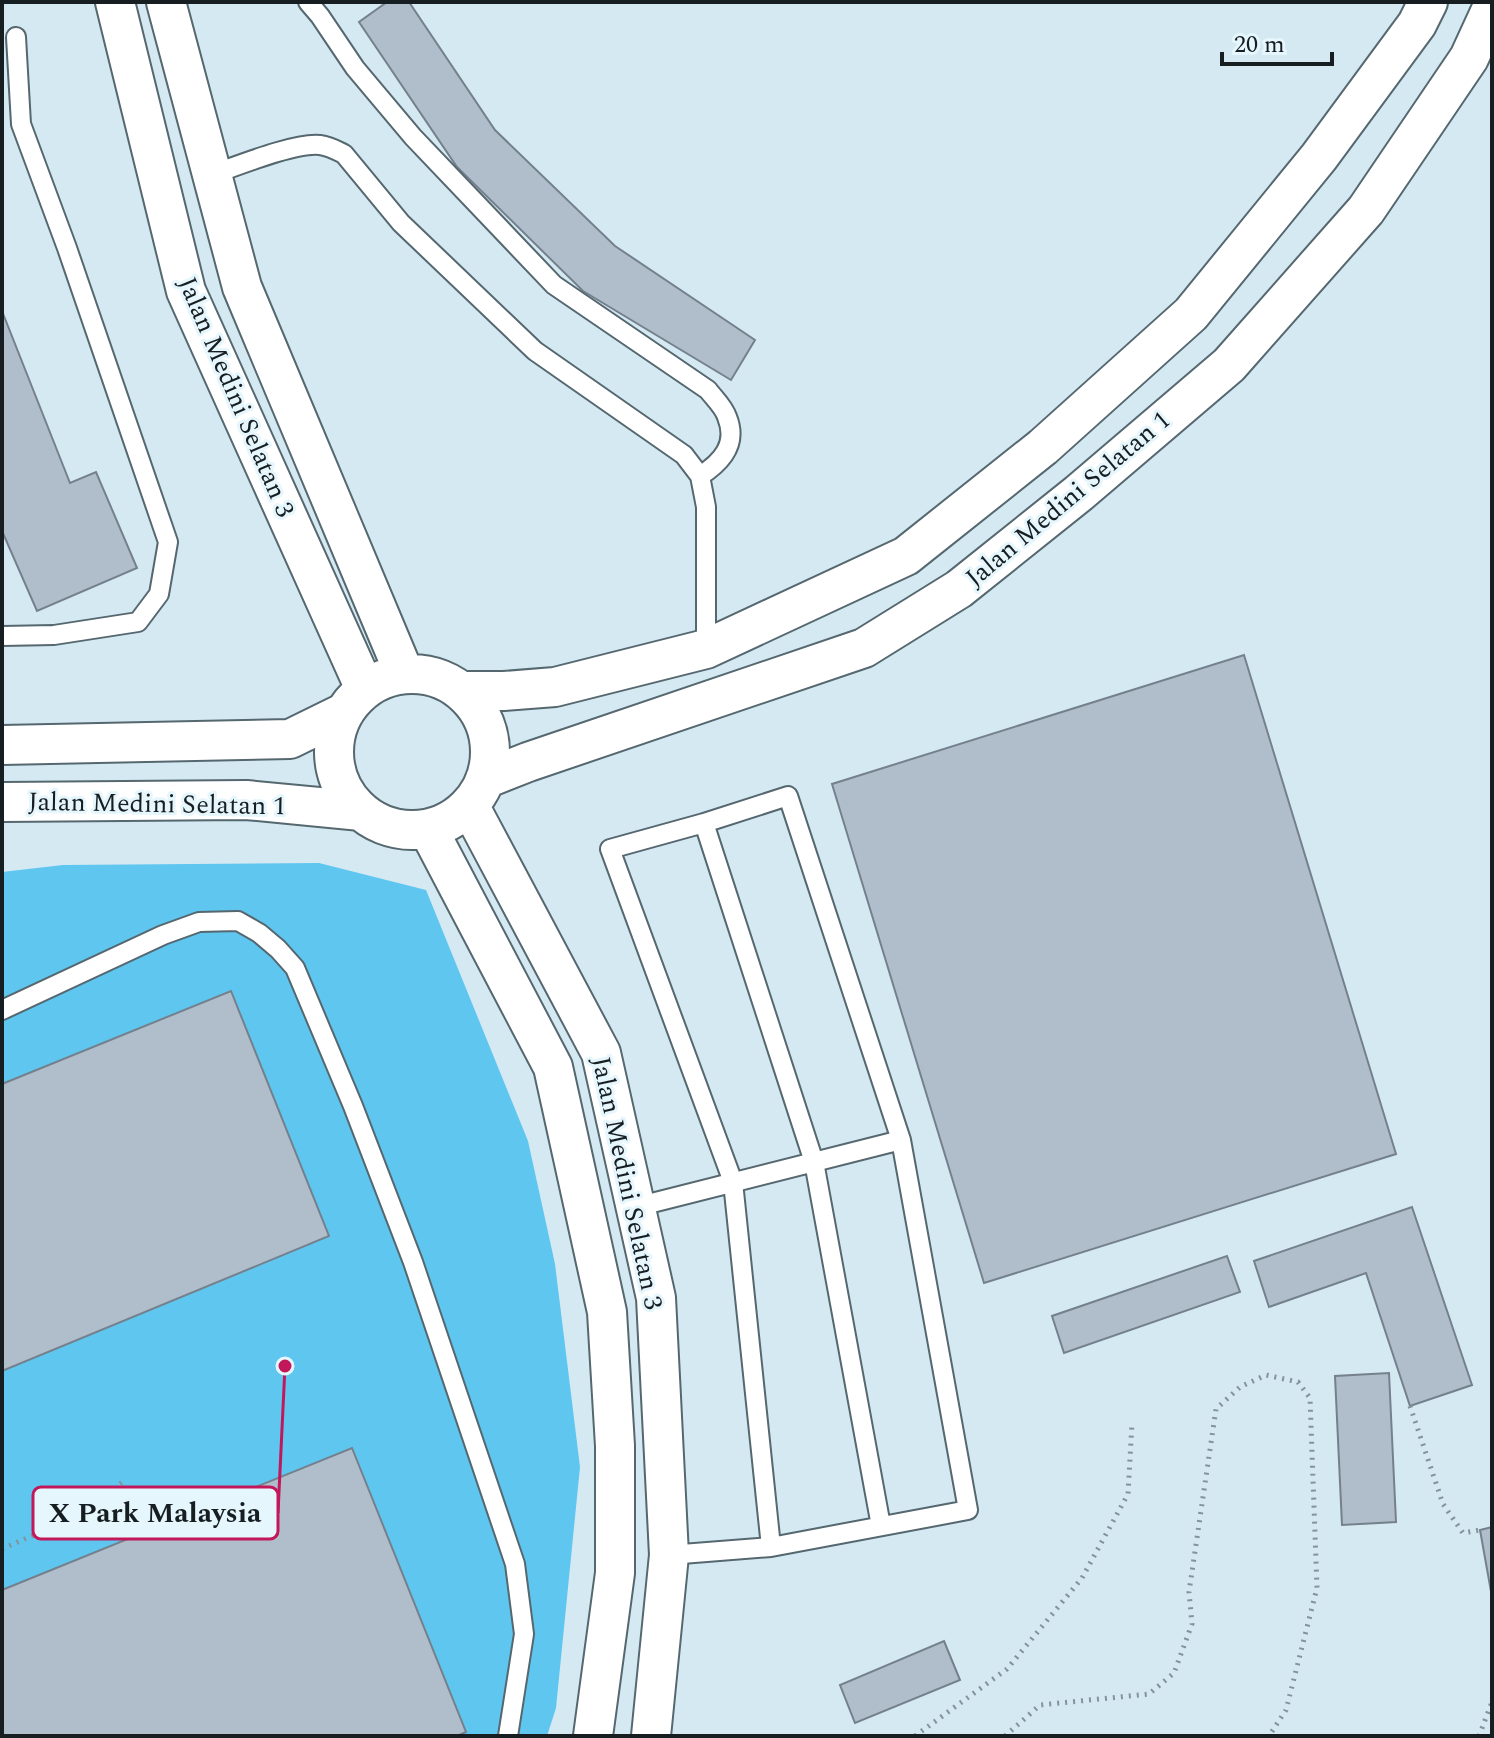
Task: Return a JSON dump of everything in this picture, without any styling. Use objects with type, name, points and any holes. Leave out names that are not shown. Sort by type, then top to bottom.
[{"type":"street","name":"Jalan Medini Selatan 3","points":[[115,2],[186,291],[355,700]]},
{"type":"street","name":"Jalan Medini Selatan 3","points":[[166,2],[242,287],[404,673]]},
{"type":"street","points":[[461,691],[555,687],[706,649],[906,556],[1043,447],[1191,314],[1319,157],[1417,24],[1428,2]]},
{"type":"street","name":"Jalan Medini Selatan 1","points":[[477,792],[528,762],[864,648],[959,589],[1079,493],[1229,365],[1366,210],[1469,58],[1492,8]]},
{"type":"street","points":[[2,745],[290,739],[355,700],[377,681],[404,673],[420,674],[434,677],[461,691],[472,701],[487,731],[489,764],[477,792],[451,820],[428,829],[394,829],[377,823],[345,793],[336,772],[334,742],[338,727],[355,700]]},
{"type":"street","name":"Jalan Medini Selatan 3","points":[[477,792],[601,1053],[656,1298],[669,1555],[651,1736]]},
{"type":"street","name":"Jalan Medini Selatan 1","points":[[2,802],[246,800],[361,811]]},
{"type":"street","name":"Jalan Medini Selatan 3","points":[[428,829],[553,1067],[607,1312],[615,1446],[615,1573],[593,1736]]},
{"type":"street","points":[[607,1312],[622,1301],[633,1280],[640,1223]]},
{"type":"lane","points":[[308,2],[355,68],[413,137],[554,285],[708,390],[727,414],[732,435],[727,449],[714,467],[700,476]]},
{"type":"lane","points":[[2,636],[54,635],[138,622],[159,594],[168,542],[21,124],[16,37]]},
{"type":"lane","points":[[211,175],[300,146],[331,147],[344,154],[401,223],[535,351],[684,455],[700,476],[706,507],[706,649]]},
{"type":"lane","points":[[669,1555],[771,1547],[968,1510],[901,1140],[788,796],[610,849],[733,1182],[771,1547]]},
{"type":"lane","points":[[704,823],[814,1162],[881,1526]]},
{"type":"lane","points":[[2,1010],[163,935],[199,922],[238,921],[259,933],[295,968],[353,1106],[413,1262],[515,1564],[524,1634],[508,1736]]},
{"type":"lane","points":[[640,1223],[733,1182],[901,1140]]},
{"type":"path","points":[[1005,1736],[1040,1705],[1149,1694],[1174,1673],[1192,1624],[1189,1592],[1216,1409],[1240,1387],[1266,1375],[1298,1382],[1310,1398],[1317,1588],[1286,1710],[1269,1736]]},
{"type":"path","points":[[1410,1406],[1443,1504],[1463,1533],[1480,1530]]},
{"type":"path","points":[[915,1736],[1007,1669],[1082,1578],[1128,1494],[1132,1423]]},
{"type":"path","points":[[2,1549],[86,1512],[126,1479]]},
{"type":"path","points":[[1479,1736],[1492,1702]]},
{"type":"shaded area","points":[[319,863],[426,890],[528,1141],[555,1264],[580,1467],[556,1708],[547,1736],[2,1736],[2,872],[63,865]]},
{"type":"building","points":[[387,2],[409,2],[495,130],[615,246],[755,340],[731,380],[583,291],[457,167],[359,22]]},
{"type":"building","points":[[2,311],[70,483],[96,472],[137,568],[37,611],[2,531]]},
{"type":"building","points":[[1244,655],[1396,1154],[984,1283],[832,784]]},
{"type":"building","points":[[231,991],[329,1236],[2,1371],[2,1084]]},
{"type":"building","points":[[1412,1207],[1472,1385],[1410,1406],[1366,1273],[1269,1307],[1254,1261]]},
{"type":"building","points":[[1227,1256],[1240,1292],[1064,1353],[1052,1316]]},
{"type":"building","points":[[1389,1373],[1396,1522],[1342,1525],[1335,1376]]},
{"type":"building","points":[[352,1448],[466,1732],[457,1736],[2,1736],[2,1590]]},
{"type":"building","points":[[1492,1527],[1492,1597],[1480,1530]]},
{"type":"building","points":[[944,1641],[960,1680],[855,1723],[840,1685]]},
{"type":"place","name":"X Park Malaysia","points":[[285,1366]]}]
